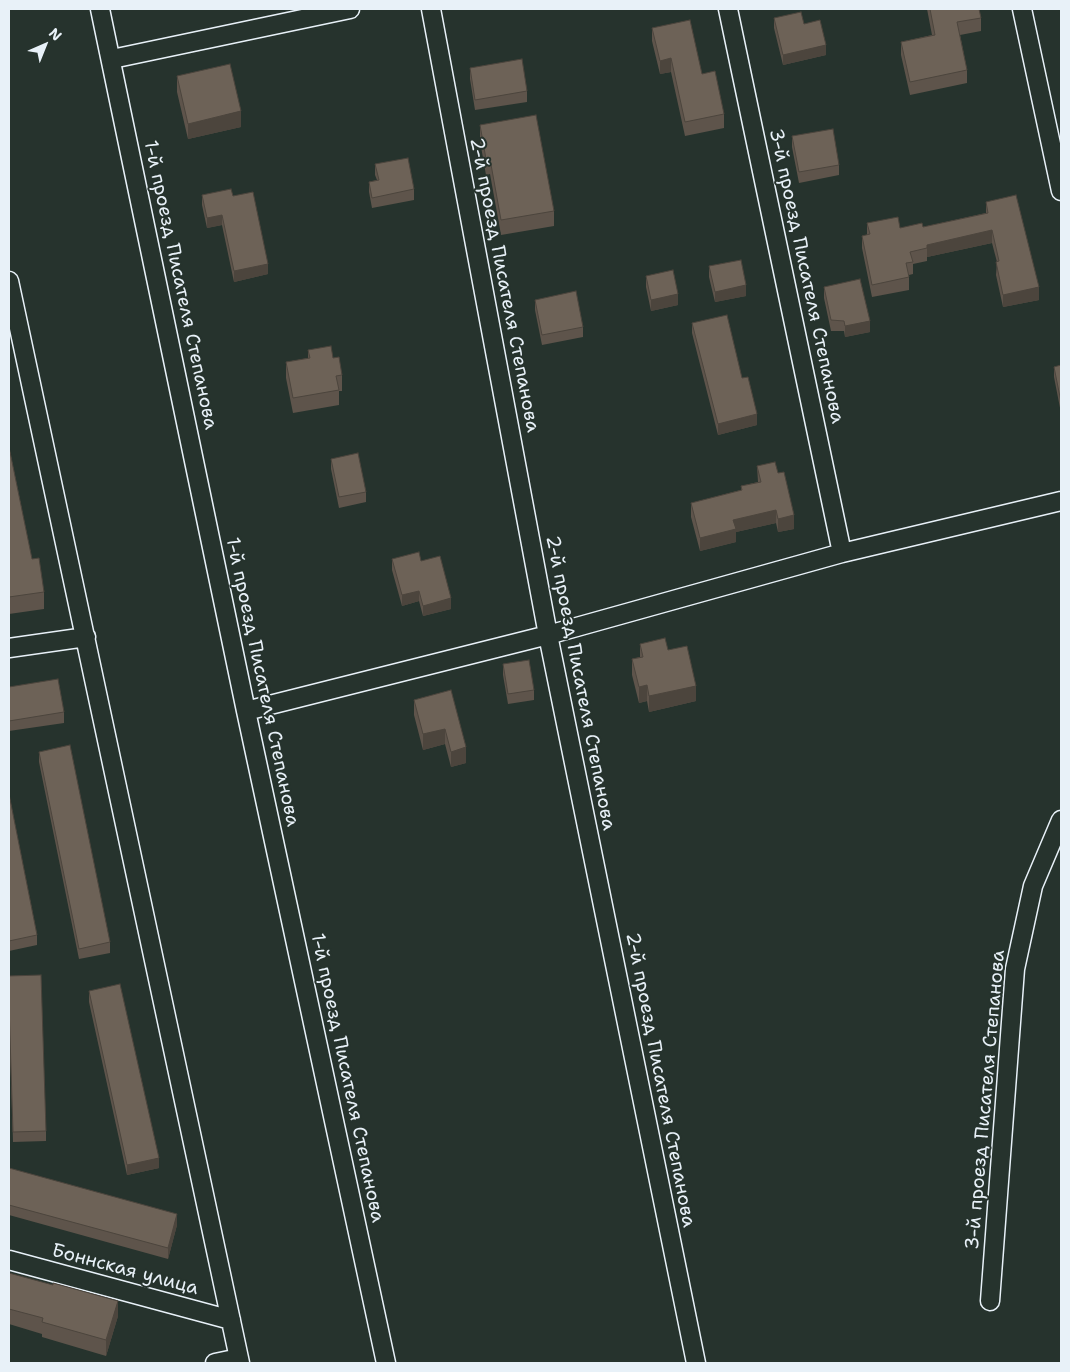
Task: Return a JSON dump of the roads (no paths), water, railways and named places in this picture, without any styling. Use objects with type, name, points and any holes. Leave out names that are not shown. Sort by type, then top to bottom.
[{"type":"street","name":"1-й проезд Писателя Степанова","points":[[100,9],[112,59],[246,711],[386,1363]]},
{"type":"street","points":[[112,59],[350,9]]},
{"type":"street","name":"2-й проезд Писателя Степанова","points":[[431,9],[548,635],[696,1363]]},
{"type":"street","name":"3-й проезд Писателя Степанова","points":[[728,9],[842,553]]},
{"type":"street","points":[[1022,9],[1061,190]]},
{"type":"street","points":[[9,281],[240,1360],[216,1363]]},
{"type":"street","points":[[246,711],[548,635],[842,553],[1061,501]]},
{"type":"street","points":[[9,648],[86,636]]},
{"type":"street","name":"3-й проезд Писателя Степанова","points":[[990,1301],[1015,969],[1034,886],[1061,820]]},
{"type":"street","name":"Боннская улица","points":[[9,1260],[231,1320]]}]
